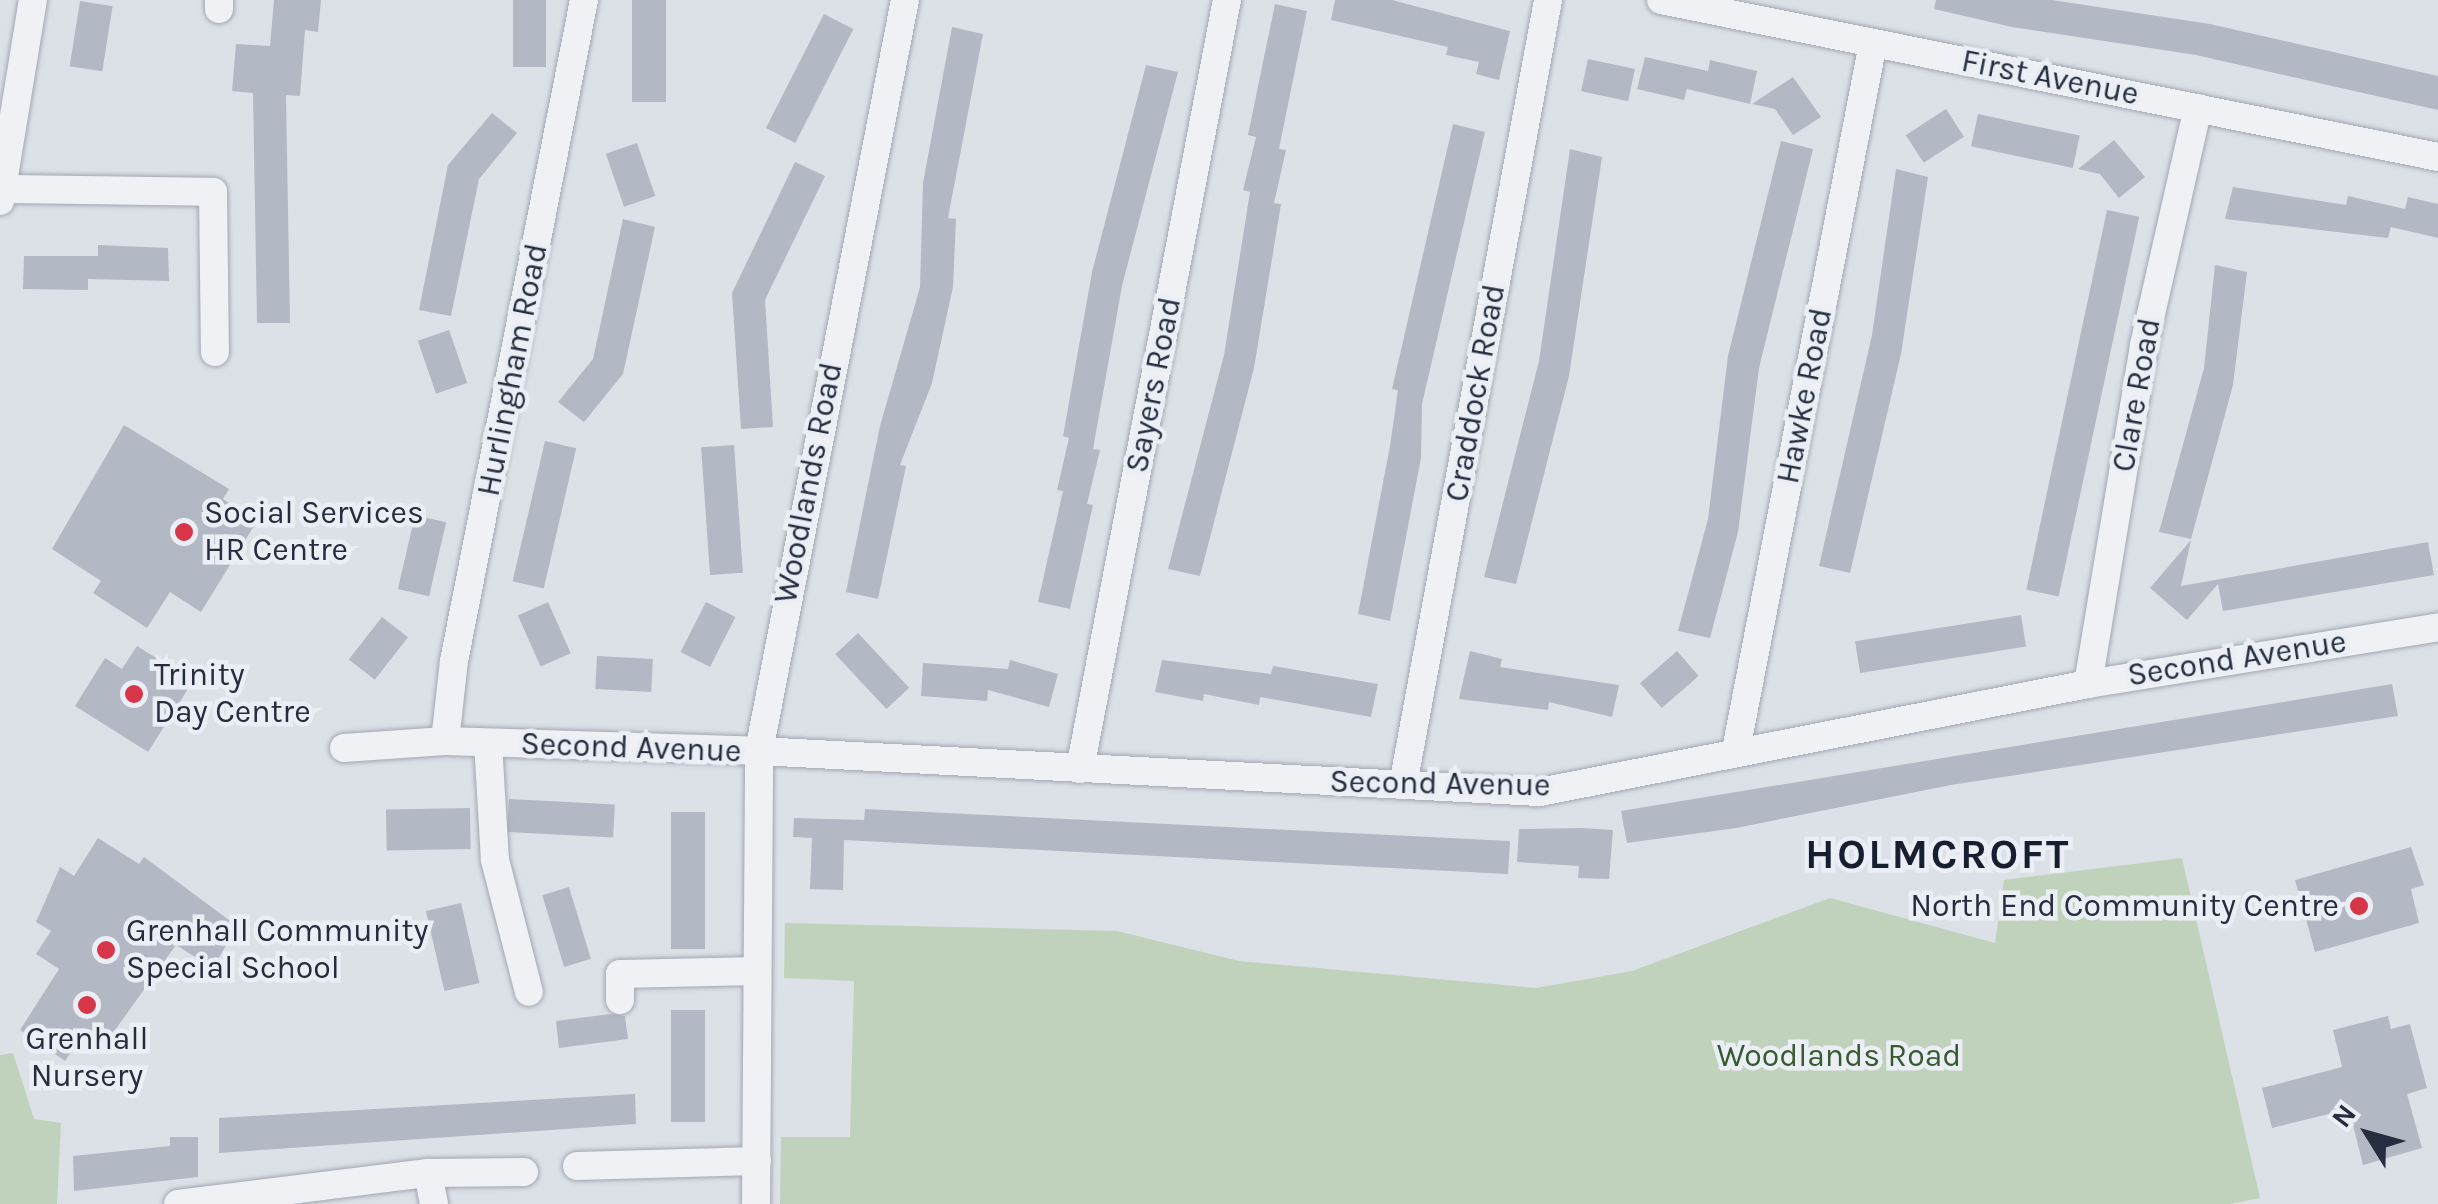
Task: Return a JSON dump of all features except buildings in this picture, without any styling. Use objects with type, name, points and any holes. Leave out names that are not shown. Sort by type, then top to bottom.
[{"type":"street","points":[[33,0],[2,195],[213,192],[215,352]]},
{"type":"street","name":"Hurlingham Road","points":[[445,741],[584,0]]},
{"type":"street","name":"Woodlands Road","points":[[756,1204],[759,752],[904,0]]},
{"type":"street","name":"Sayers Road","points":[[1080,769],[1228,0]]},
{"type":"street","name":"Craddock Road","points":[[1404,786],[1548,0]]},
{"type":"street","name":"First Avenue","points":[[1661,0],[2438,157]]},
{"type":"street","name":"Hawke Road","points":[[1736,750],[1873,43]]},
{"type":"street","name":"Clare Road","points":[[2088,684],[2144,345],[2198,108]]},
{"type":"street","name":"Second Avenue","points":[[344,748],[445,741],[759,752],[1540,792],[1736,750],[2088,684],[2438,627]]},
{"type":"street","name":"Second Avenue","points":[[488,743],[495,860],[529,992]]},
{"type":"street","points":[[620,1000],[620,974],[757,970]]},
{"type":"street","points":[[577,1166],[758,1161]]},
{"type":"street","points":[[178,1204],[428,1174],[524,1172]]},
{"type":"street","points":[[428,1174],[434,1204]]},
{"type":"green space","name":"Woodlands Road","points":[[2182,858],[2260,1198],[2230,1204],[780,1204],[781,1137],[850,1137],[854,981],[784,978],[785,923],[1117,931],[1239,961],[1536,988],[1632,971],[1830,898],[1995,943],[2004,880]]},
{"type":"green space","points":[[13,1053],[34,1119],[61,1123],[57,1204],[0,1204],[0,1055]]},
{"type":"place","name":"Social Services HR Centre","points":[[184,532]]},
{"type":"place","name":"Trinity Day Centre","points":[[134,694]]},
{"type":"place","name":"North End Community Centre","points":[[2359,906]]},
{"type":"place","name":"Grenhall Community Special School","points":[[106,950]]},
{"type":"place","name":"Grenhall Nursery","points":[[87,1005]]},
{"type":"district","name":"HOLMCROFT","points":[[1938,854]]}]
